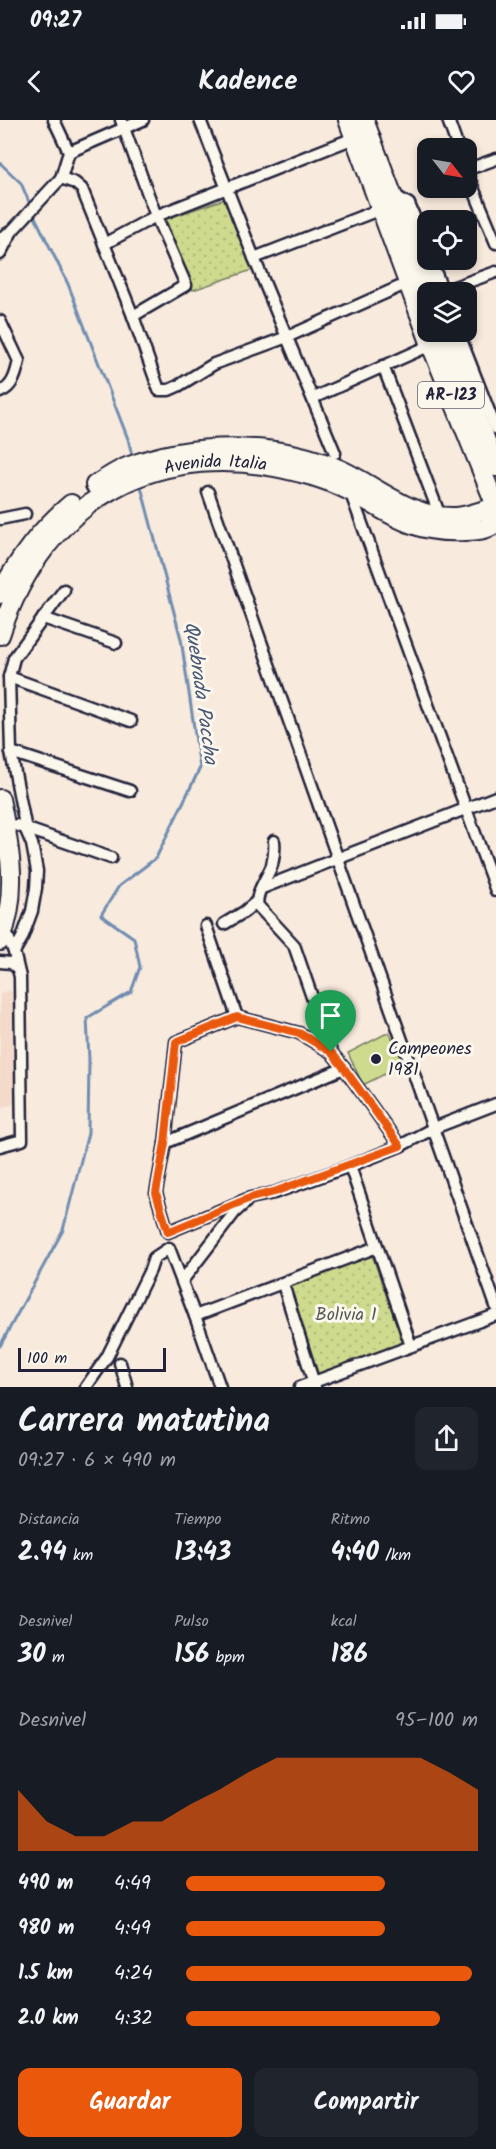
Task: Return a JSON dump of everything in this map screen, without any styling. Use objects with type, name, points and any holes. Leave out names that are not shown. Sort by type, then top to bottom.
[{"type":"main road","name":"AR-123","points":[[348,120],[431,345],[496,506]]},
{"type":"main road","points":[[364,120],[391,194],[433,282]]},
{"type":"main road","name":"AR-123","points":[[448,342],[496,467]]},
{"type":"main road","name":"Avenida Italia","points":[[0,594],[17,562],[50,522],[87,490],[125,468],[164,455],[200,449],[238,455],[301,473],[350,491],[398,518],[423,527],[440,531],[472,531],[491,528],[496,523]]},
{"type":"main road","name":"Avenida Italia","points":[[2,628],[21,586],[45,547],[74,514],[112,488],[155,471],[238,455],[289,454],[338,461],[416,511],[456,517],[485,510],[496,516]]},
{"type":"main road","points":[[0,799],[3,828],[9,844],[12,885],[6,941]]},
{"type":"street","points":[[0,254],[12,231],[61,178],[69,152],[54,120]]},
{"type":"street","points":[[69,152],[123,124],[143,120]]},
{"type":"street","points":[[200,120],[350,491],[496,891]]},
{"type":"street","points":[[448,120],[454,138]]},
{"type":"street","points":[[123,124],[156,216],[186,285],[133,316]]},
{"type":"street","points":[[104,244],[156,216],[354,138]]},
{"type":"street","points":[[477,166],[496,159]]},
{"type":"street","points":[[61,178],[75,183],[82,189],[133,316],[159,390],[169,390],[214,364],[287,337],[408,283]]},
{"type":"street","points":[[391,194],[409,204],[417,224]]},
{"type":"street","points":[[477,196],[495,238]]},
{"type":"street","points":[[254,258],[381,209]]},
{"type":"street","points":[[0,238],[12,231]]},
{"type":"street","points":[[467,282],[496,272]]},
{"type":"street","points":[[0,321],[19,362],[11,383],[0,392]]},
{"type":"street","points":[[462,342],[496,429]]},
{"type":"street","points":[[313,398],[431,345]]},
{"type":"street","points":[[383,366],[440,516]]},
{"type":"street","points":[[208,492],[496,1306]]},
{"type":"street","points":[[0,519],[25,514]]},
{"type":"street","points":[[0,1146],[22,1140],[21,996],[17,968],[6,941],[22,938],[32,911],[37,871],[32,844],[26,830],[12,752],[9,677],[14,658],[64,590]]},
{"type":"street","points":[[43,618],[116,643]]},
{"type":"street","points":[[9,677],[132,721]]},
{"type":"street","points":[[12,752],[130,791]]},
{"type":"street","points":[[262,888],[496,797]]},
{"type":"street","points":[[3,828],[16,825],[111,858]]},
{"type":"street","points":[[224,924],[257,901],[266,875],[271,869],[275,853],[274,841]]},
{"type":"street","points":[[257,901],[258,906],[294,945],[331,1052],[400,1146]]},
{"type":"street","points":[[206,926],[237,1017]]},
{"type":"street","points":[[0,962],[11,963],[17,968]]},
{"type":"street","points":[[331,1052],[299,1033],[237,1017],[176,1042],[165,1143],[156,1193],[168,1232],[250,1198],[350,1166],[400,1146],[434,1128],[496,1104]]},
{"type":"street","points":[[165,1143],[344,1068]]},
{"type":"street","points":[[350,1166],[411,1347]]},
{"type":"street","points":[[182,1281],[235,1212],[250,1198]]},
{"type":"street","points":[[195,1316],[377,1247]]},
{"type":"street","points":[[86,1387],[106,1357],[154,1258],[169,1248],[220,1387]]},
{"type":"street","points":[[283,1284],[314,1385]]},
{"type":"street","points":[[300,1387],[314,1385],[496,1315]]},
{"type":"street","points":[[120,1363],[126,1387]]},
{"type":"shaded area","points":[[9,990],[14,994],[14,1104],[0,1108],[0,994]]},
{"type":"green space","points":[[225,199],[252,270],[193,290],[166,219]]},
{"type":"green space","name":"Campeones 1981","points":[[389,1032],[405,1064],[363,1085],[348,1053]]},
{"type":"green space","name":"Bolivia 1","points":[[372,1255],[404,1344],[319,1376],[290,1287]]},
{"type":"waterway","name":"Quebrada Paccha","points":[[0,163],[21,183],[31,207]]},
{"type":"waterway","name":"Quebrada Paccha","points":[[33,213],[68,284],[128,439],[133,459]]},
{"type":"waterway","name":"Quebrada Paccha","points":[[0,1346],[63,1230],[88,1133],[87,1018],[131,992],[140,967],[134,938],[101,915],[119,886],[156,858],[200,768],[181,639],[140,483]]},
{"type":"place","name":"Campeones 1981","points":[[376,1059]]},
{"type":"route","points":[[237,1017],[299,1033],[331,1052],[400,1146],[350,1166],[250,1198],[168,1232],[156,1193],[165,1143],[176,1042],[237,1017]]}]
